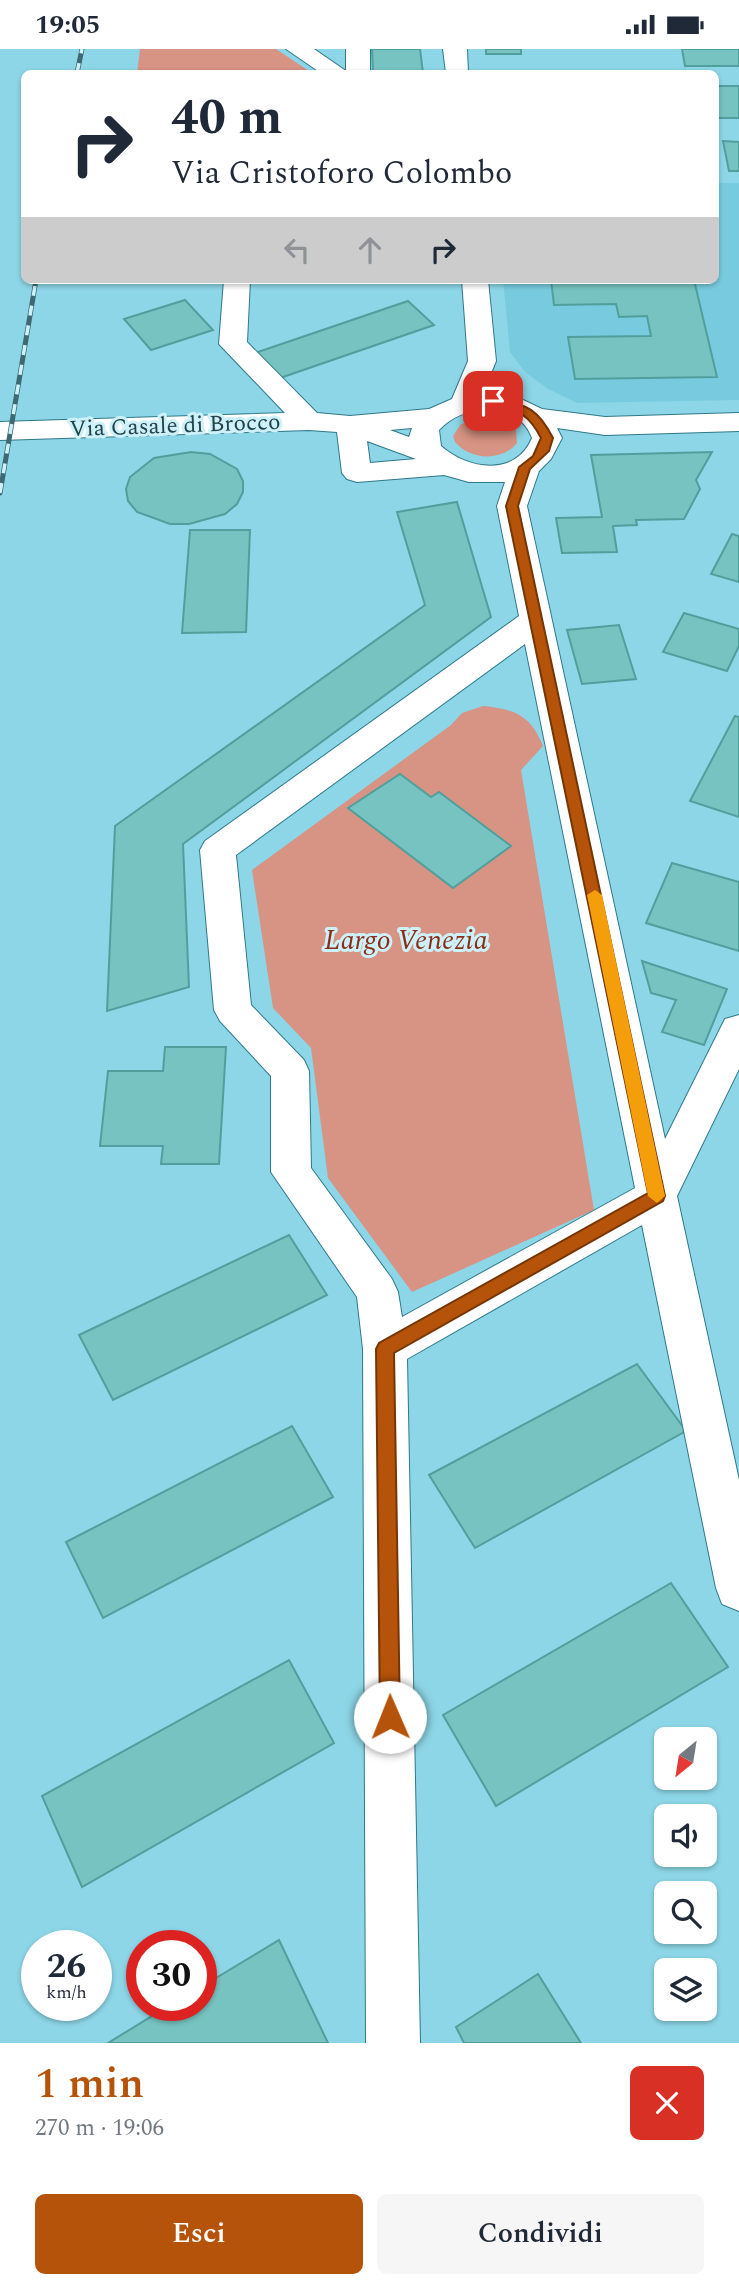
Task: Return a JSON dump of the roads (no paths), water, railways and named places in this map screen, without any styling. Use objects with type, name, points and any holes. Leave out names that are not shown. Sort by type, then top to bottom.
[{"type":"street","points":[[298,49],[330,70]]},
{"type":"street","points":[[358,49],[358,70]]},
{"type":"street","points":[[454,49],[457,70]]},
{"type":"street","points":[[237,284],[233,344],[309,421]]},
{"type":"street","points":[[475,284],[482,361],[508,403]]},
{"type":"street","points":[[465,402],[482,361]]},
{"type":"street","points":[[350,425],[433,417],[447,408],[465,402],[508,403],[536,417],[605,426],[739,422]]},
{"type":"street","points":[[433,417],[424,436],[426,447],[441,461]]},
{"type":"street","points":[[512,506],[547,438],[536,417]]},
{"type":"street","name":"Via Casale di Brocco","points":[[0,431],[309,421],[350,425]]},
{"type":"street","points":[[350,425],[356,473],[441,461]]},
{"type":"street","points":[[350,425],[480,474],[496,474],[605,426]]},
{"type":"street","points":[[480,474],[512,506],[657,1196],[728,1488],[739,1588]]},
{"type":"street","points":[[393,2043],[385,1349],[377,1292],[291,1172],[289,1071],[233,1010],[218,850],[537,619]]},
{"type":"street","points":[[385,1349],[657,1196],[739,1030]]},
{"type":"railway","points":[[78,70],[82,49]]},
{"type":"railway","points":[[0,493],[35,284]]},
{"type":"park label","name":"Largo Venezia","points":[[406,940]]}]
